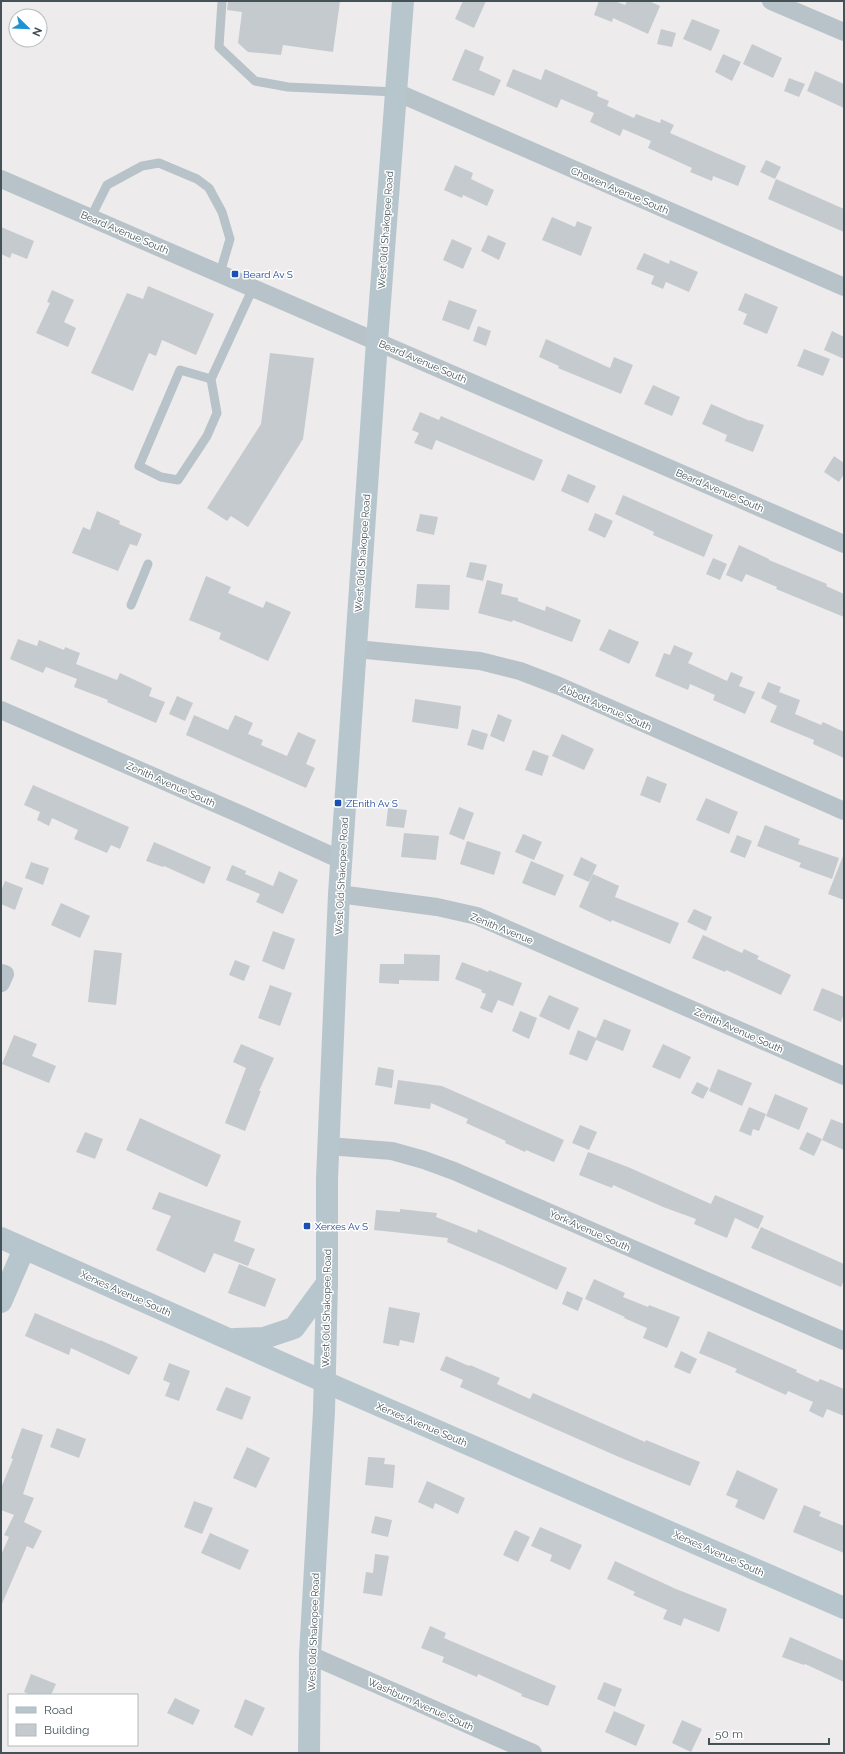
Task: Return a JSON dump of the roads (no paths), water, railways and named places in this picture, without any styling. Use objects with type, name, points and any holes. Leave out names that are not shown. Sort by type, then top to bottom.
[{"type":"main road","name":"West Old Shakopee Road","points":[[310,1753],[310,1655],[325,1382],[328,1146],[339,894],[377,341],[403,1]]},
{"type":"main road","name":"Xerxes Avenue South","points":[[1,1238],[325,1382],[844,1608]]},
{"type":"main road","points":[[1,1302],[24,1248]]},
{"type":"main road","points":[[229,1339],[264,1338],[294,1328],[327,1283]]},
{"type":"street","points":[[771,1],[844,32]]},
{"type":"street","name":"Chowen Avenue South","points":[[396,92],[844,287]]},
{"type":"street","name":"Beard Avenue South","points":[[1,179],[844,544]]},
{"type":"street","name":"Abbott Avenue South","points":[[356,649],[480,661],[520,671],[558,686],[844,811]]},
{"type":"street","name":"Zenith Avenue South","points":[[1,710],[242,815],[341,860]]},
{"type":"street","name":"Zenith Avenue","points":[[339,894],[437,907],[477,916],[633,984]]},
{"type":"street","name":"Zenith Avenue South","points":[[633,984],[844,1076]]},
{"type":"street","name":"York Avenue South","points":[[328,1146],[392,1151],[424,1160],[454,1171],[844,1341]]},
{"type":"street","name":"Washburn Avenue South","points":[[310,1655],[533,1753]]},
{"type":"lane","points":[[222,1],[220,47],[255,81],[288,87],[396,92]]},
{"type":"lane","points":[[91,217],[107,185],[142,166],[159,163],[197,179],[209,188],[222,212],[230,239],[220,273]]},
{"type":"lane","points":[[211,379],[180,370],[138,466],[161,477],[178,480],[207,436],[217,413],[211,379],[253,288]]},
{"type":"lane","points":[[131,605],[148,564]]},
{"type":"place","name":"Beard Av S","points":[[235,274]]},
{"type":"place","name":"ZEnith Av S","points":[[338,803]]},
{"type":"place","name":"Xerxes Av S","points":[[307,1226]]}]
